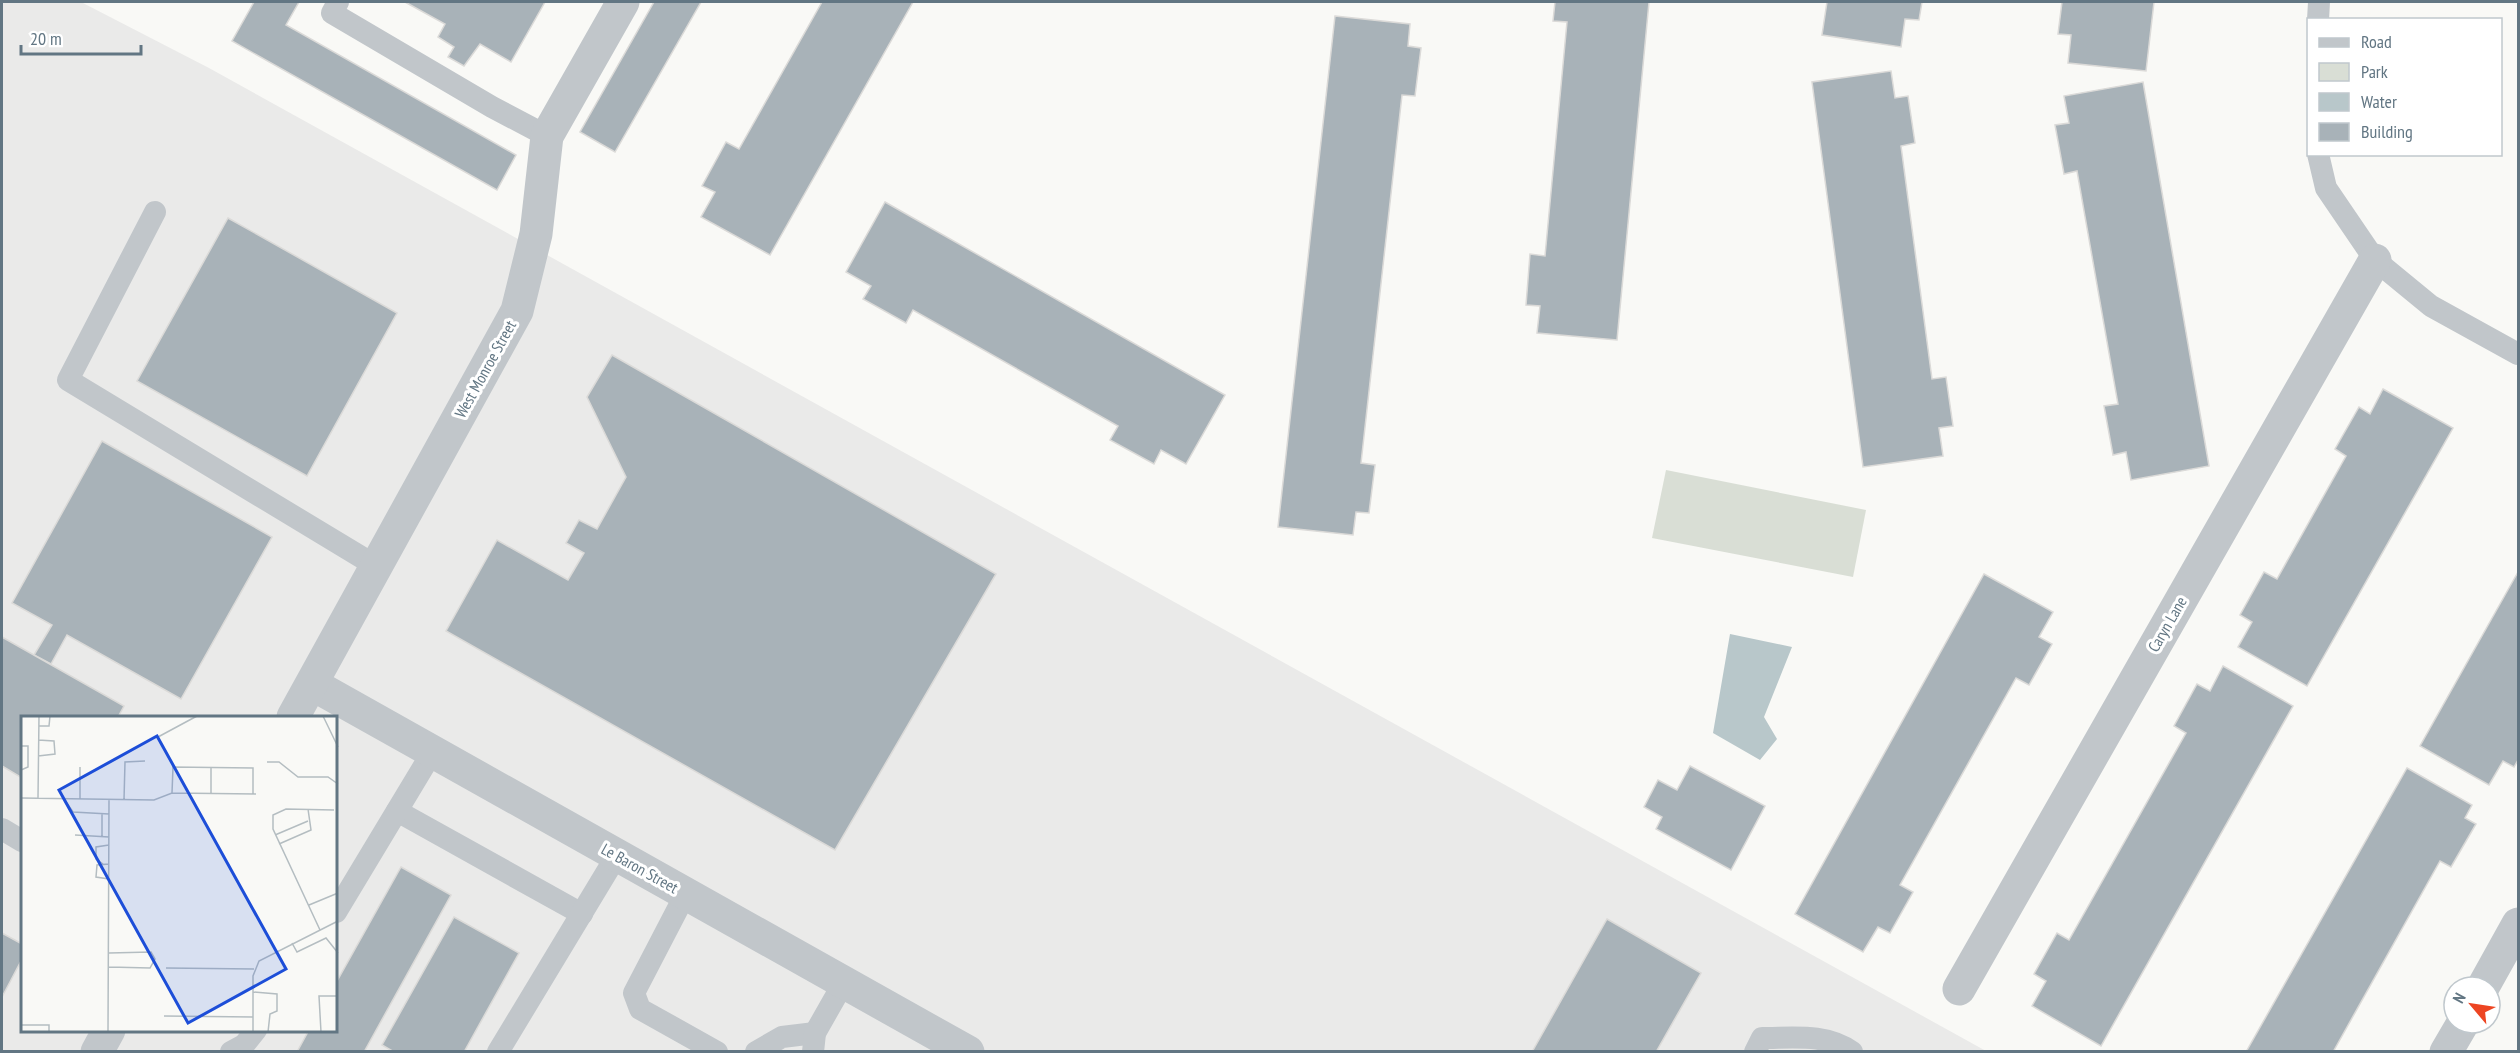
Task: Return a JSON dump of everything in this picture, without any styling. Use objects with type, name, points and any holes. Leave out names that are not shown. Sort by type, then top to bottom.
[{"type":"street","name":"West Monroe Street","points":[[294,716],[517,311],[536,234],[547,136],[623,2]]},
{"type":"street","name":"Caryn Lane","points":[[1959,989],[2375,260]]},
{"type":"street","name":"Le Baron Street","points":[[312,684],[965,1051]]},
{"type":"street","points":[[2490,975],[2518,924]]},
{"type":"street","points":[[97,1052],[108,1032]]},
{"type":"street","points":[[2446,1052],[2456,1035]]},
{"type":"lane","points":[[338,2],[332,13],[492,108],[547,136]]},
{"type":"lane","points":[[2318,18],[2319,2]]},
{"type":"lane","points":[[2318,156],[2326,188],[2375,260],[2431,306],[2518,354]]},
{"type":"lane","points":[[155,212],[68,380],[376,566]]},
{"type":"lane","points":[[338,909],[433,752]]},
{"type":"lane","points":[[397,811],[582,914]]},
{"type":"lane","points":[[2,829],[21,840]]},
{"type":"lane","points":[[498,1052],[617,855]]},
{"type":"lane","points":[[686,893],[634,993],[640,1010],[717,1052]]},
{"type":"lane","points":[[756,1052],[782,1037],[814,1042],[844,982]]},
{"type":"lane","points":[[231,1052],[244,1045],[254,1032]]},
{"type":"lane","points":[[1755,1052],[1762,1038],[1837,1041],[1852,1052]]},
{"type":"shaded area","points":[[2,2],[81,2],[209,68],[1986,1051],[2,1052]]},
{"type":"green space","points":[[1666,470],[1866,510],[1853,577],[1652,538]]},
{"type":"water","points":[[1730,634],[1792,647],[1764,717],[1777,739],[1760,760],[1713,733]]},
{"type":"building","points":[[254,2],[299,2],[286,25],[516,155],[497,190],[232,41]]},
{"type":"building","points":[[405,2],[545,2],[511,62],[480,44],[464,66],[448,57],[454,47],[438,37],[445,24]]},
{"type":"building","points":[[654,2],[701,2],[615,152],[580,132]]},
{"type":"building","points":[[822,2],[913,2],[770,255],[701,217],[715,192],[702,186],[726,142],[739,149]]},
{"type":"building","points":[[1555,2],[1649,2],[1617,340],[1537,333],[1540,306],[1526,305],[1530,254],[1545,256],[1567,22],[1553,21]]},
{"type":"building","points":[[1827,2],[1922,2],[1919,20],[1905,19],[1901,47],[1822,35]]},
{"type":"building","points":[[2062,2],[2154,2],[2146,71],[2068,63],[2071,35],[2058,34]]},
{"type":"building","points":[[1335,16],[1410,24],[1408,46],[1421,48],[1415,96],[1402,95],[1361,463],[1375,465],[1369,513],[1356,512],[1353,535],[1278,527]]},
{"type":"building","points":[[1891,71],[1895,98],[1908,96],[1915,143],[1901,146],[1932,379],[1946,377],[1953,426],[1939,428],[1943,456],[1863,467],[1812,82]]},
{"type":"building","points":[[2143,82],[2209,466],[2131,480],[2126,452],[2113,455],[2104,406],[2118,404],[2077,171],[2064,174],[2055,125],[2069,123],[2064,96]]},
{"type":"building","points":[[885,202],[1225,395],[1186,464],[1161,450],[1154,464],[1110,440],[1118,426],[913,310],[906,323],[863,299],[871,286],[846,272]]},
{"type":"building","points":[[228,218],[397,313],[307,476],[137,381]]},
{"type":"building","points":[[612,355],[996,574],[835,850],[446,631],[497,540],[568,580],[584,553],[566,543],[579,520],[597,529],[626,477],[587,397]]},
{"type":"building","points":[[2383,389],[2453,428],[2307,686],[2238,647],[2252,622],[2240,615],[2264,572],[2277,579],[2346,456],[2335,449],[2359,407],[2370,414]]},
{"type":"building","points":[[102,441],[272,537],[181,699],[67,635],[51,664],[34,655],[52,625],[12,603]]},
{"type":"building","points":[[2518,572],[2518,760],[2514,767],[2503,761],[2489,785],[2420,746]]},
{"type":"building","points":[[1984,574],[2053,612],[2039,637],[2052,644],[2029,685],[2016,678],[1900,885],[1913,892],[1890,933],[1878,927],[1863,952],[1795,914]]},
{"type":"building","points":[[2,637],[124,706],[119,716],[21,716],[21,777],[2,766]]},
{"type":"building","points":[[2223,666],[2293,706],[2101,1046],[2032,1006],[2046,981],[2034,974],[2057,933],[2069,940],[2186,733],[2174,726],[2197,684],[2210,691]]},
{"type":"building","points":[[1690,766],[1765,806],[1731,870],[1656,829],[1662,817],[1644,807],[1658,780],[1677,790]]},
{"type":"building","points":[[2407,768],[2472,805],[2465,818],[2476,824],[2451,867],[2440,861],[2333,1052],[2246,1052]]},
{"type":"building","points":[[401,867],[451,895],[364,1052],[297,1052],[308,1032],[338,1032],[338,979]]},
{"type":"building","points":[[454,917],[519,953],[464,1052],[394,1052],[382,1045]]},
{"type":"building","points":[[1607,919],[1701,973],[1656,1052],[1532,1052]]},
{"type":"building","points":[[2,933],[21,943],[21,961],[2,997]]}]
